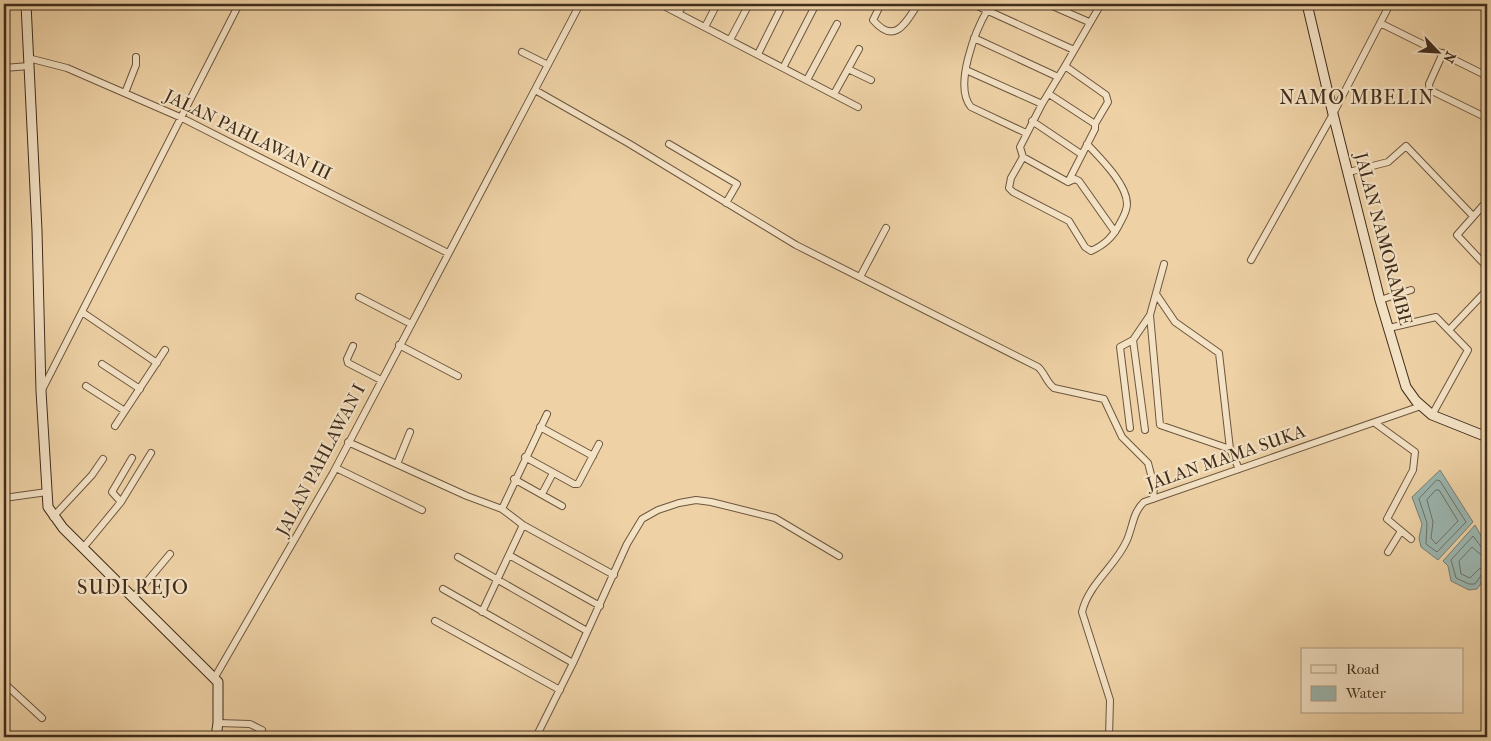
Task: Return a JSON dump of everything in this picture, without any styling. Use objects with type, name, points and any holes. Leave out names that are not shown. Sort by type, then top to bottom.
[{"type":"main road","points":[[26,4],[41,391],[48,507],[53,517],[83,548],[215,678],[220,687],[216,737]]},
{"type":"main road","name":"JALAN NAMORAMBE","points":[[1307,4],[1380,300],[1406,387],[1421,406],[1432,415],[1487,437]]},
{"type":"street","points":[[41,391],[239,4]]},
{"type":"street","name":"JALAN PAHLAWAN I","points":[[215,678],[336,468],[580,4]]},
{"type":"street","points":[[660,4],[858,107]]},
{"type":"street","points":[[678,13],[684,4]]},
{"type":"street","points":[[705,27],[717,4]]},
{"type":"street","points":[[730,40],[749,4]]},
{"type":"street","points":[[758,54],[783,4]]},
{"type":"street","points":[[783,68],[816,4]]},
{"type":"street","points":[[881,4],[873,20],[878,26],[889,32],[898,31],[904,26],[918,4]]},
{"type":"street","points":[[976,4],[1074,50]]},
{"type":"street","points":[[1048,4],[1089,22]]},
{"type":"street","points":[[1068,182],[1024,157],[1020,147],[1032,121],[1100,4]]},
{"type":"street","points":[[1251,260],[1333,114],[1390,4]]},
{"type":"street","points":[[988,9],[977,27],[974,38],[966,70],[965,94],[971,107],[1026,133]]},
{"type":"street","points":[[1380,23],[1487,75]]},
{"type":"street","points":[[807,80],[837,24]]},
{"type":"street","points":[[974,38],[1058,77]]},
{"type":"street","points":[[834,94],[859,49]]},
{"type":"street","points":[[522,52],[548,65]]},
{"type":"street","points":[[1443,53],[1429,84],[1430,90],[1487,118]]},
{"type":"street","points":[[126,93],[136,65],[136,58]]},
{"type":"street","name":"JALAN PAHLAWAN III","points":[[4,68],[28,62],[67,68],[182,118],[448,253]]},
{"type":"street","points":[[1065,66],[1109,98],[1068,182]]},
{"type":"street","points":[[848,69],[871,80]]},
{"type":"street","points":[[966,70],[1042,104]]},
{"type":"street","points":[[535,90],[796,245],[1038,367],[1049,384],[1054,388],[1104,399],[1122,437],[1148,463],[1154,480],[1152,499]]},
{"type":"street","points":[[1049,94],[1095,124]]},
{"type":"street","points":[[1032,121],[1081,154]]},
{"type":"street","points":[[669,144],[737,184],[726,203]]},
{"type":"street","points":[[1024,157],[1011,178],[1009,186],[1013,192],[1069,221],[1088,251],[1093,251],[1105,243],[1115,232],[1126,210],[1125,194],[1110,169],[1087,144]]},
{"type":"street","points":[[1349,172],[1388,162],[1406,146],[1473,216]]},
{"type":"street","points":[[1068,182],[1075,179],[1079,181],[1115,232]]},
{"type":"street","points":[[1487,201],[1456,235],[1487,267]]},
{"type":"street","points":[[860,277],[886,228]]},
{"type":"street","points":[[1130,428],[1120,347],[1133,340],[1150,315],[1164,264]]},
{"type":"street","points":[[1380,300],[1411,290]]},
{"type":"street","points":[[1450,329],[1487,290]]},
{"type":"street","points":[[1156,294],[1175,322],[1218,353],[1230,449],[1239,470]]},
{"type":"street","points":[[359,297],[412,324]]},
{"type":"street","points":[[82,312],[157,363]]},
{"type":"street","points":[[1150,315],[1160,426],[1230,449]]},
{"type":"street","points":[[1389,328],[1433,317],[1450,329],[1468,352],[1432,415]]},
{"type":"street","points":[[1133,340],[1145,430]]},
{"type":"street","points":[[400,345],[458,376]]},
{"type":"street","points":[[353,346],[348,363],[381,380]]},
{"type":"street","points":[[115,426],[166,350]]},
{"type":"street","points":[[102,364],[140,389]]},
{"type":"street","points":[[86,386],[125,411]]},
{"type":"street","name":"JALAN MAMA SUKA","points":[[1108,737],[1111,718],[1110,700],[1082,612],[1085,599],[1127,541],[1137,508],[1152,499],[1375,424],[1421,406]]},
{"type":"street","points":[[502,509],[514,479],[547,414]]},
{"type":"street","points":[[1375,424],[1415,452],[1412,470],[1387,519],[1411,539]]},
{"type":"street","points":[[540,428],[593,456]]},
{"type":"street","points":[[397,464],[410,432]]},
{"type":"street","points":[[348,442],[502,509],[523,525],[614,575]]},
{"type":"street","points":[[525,457],[574,484],[578,484],[599,444]]},
{"type":"street","points":[[83,548],[121,502],[151,453]]},
{"type":"street","points":[[121,502],[112,492],[132,458]]},
{"type":"street","points":[[53,517],[92,475],[103,459]]},
{"type":"street","points":[[336,468],[422,510]]},
{"type":"street","points":[[542,494],[553,473]]},
{"type":"street","points":[[514,479],[562,506]]},
{"type":"street","points":[[4,498],[47,492]]},
{"type":"street","points":[[536,737],[600,606],[627,544],[642,519],[658,510],[696,500],[711,502],[774,518],[839,556]]},
{"type":"street","points":[[482,612],[523,525]]},
{"type":"street","points":[[1388,552],[1401,531]]},
{"type":"street","points":[[134,597],[170,554]]},
{"type":"street","points":[[509,555],[600,606]]},
{"type":"street","points":[[458,556],[497,581],[587,632]]},
{"type":"street","points":[[443,589],[573,663]]},
{"type":"street","points":[[435,621],[560,690]]},
{"type":"street","points":[[4,683],[42,718]]},
{"type":"street","points":[[218,723],[256,725],[262,730]]},
{"type":"water","points":[[1440,470],[1473,522],[1438,560],[1421,547],[1419,538],[1422,524],[1412,497]]},
{"type":"water","points":[[1475,525],[1487,546],[1487,575],[1477,589],[1469,590],[1451,581],[1448,566],[1443,561]]},
{"type":"district","name":"NAMO MBELIN","points":[[1357,97]]},
{"type":"district","name":"SUDI REJO","points":[[133,587]]}]
